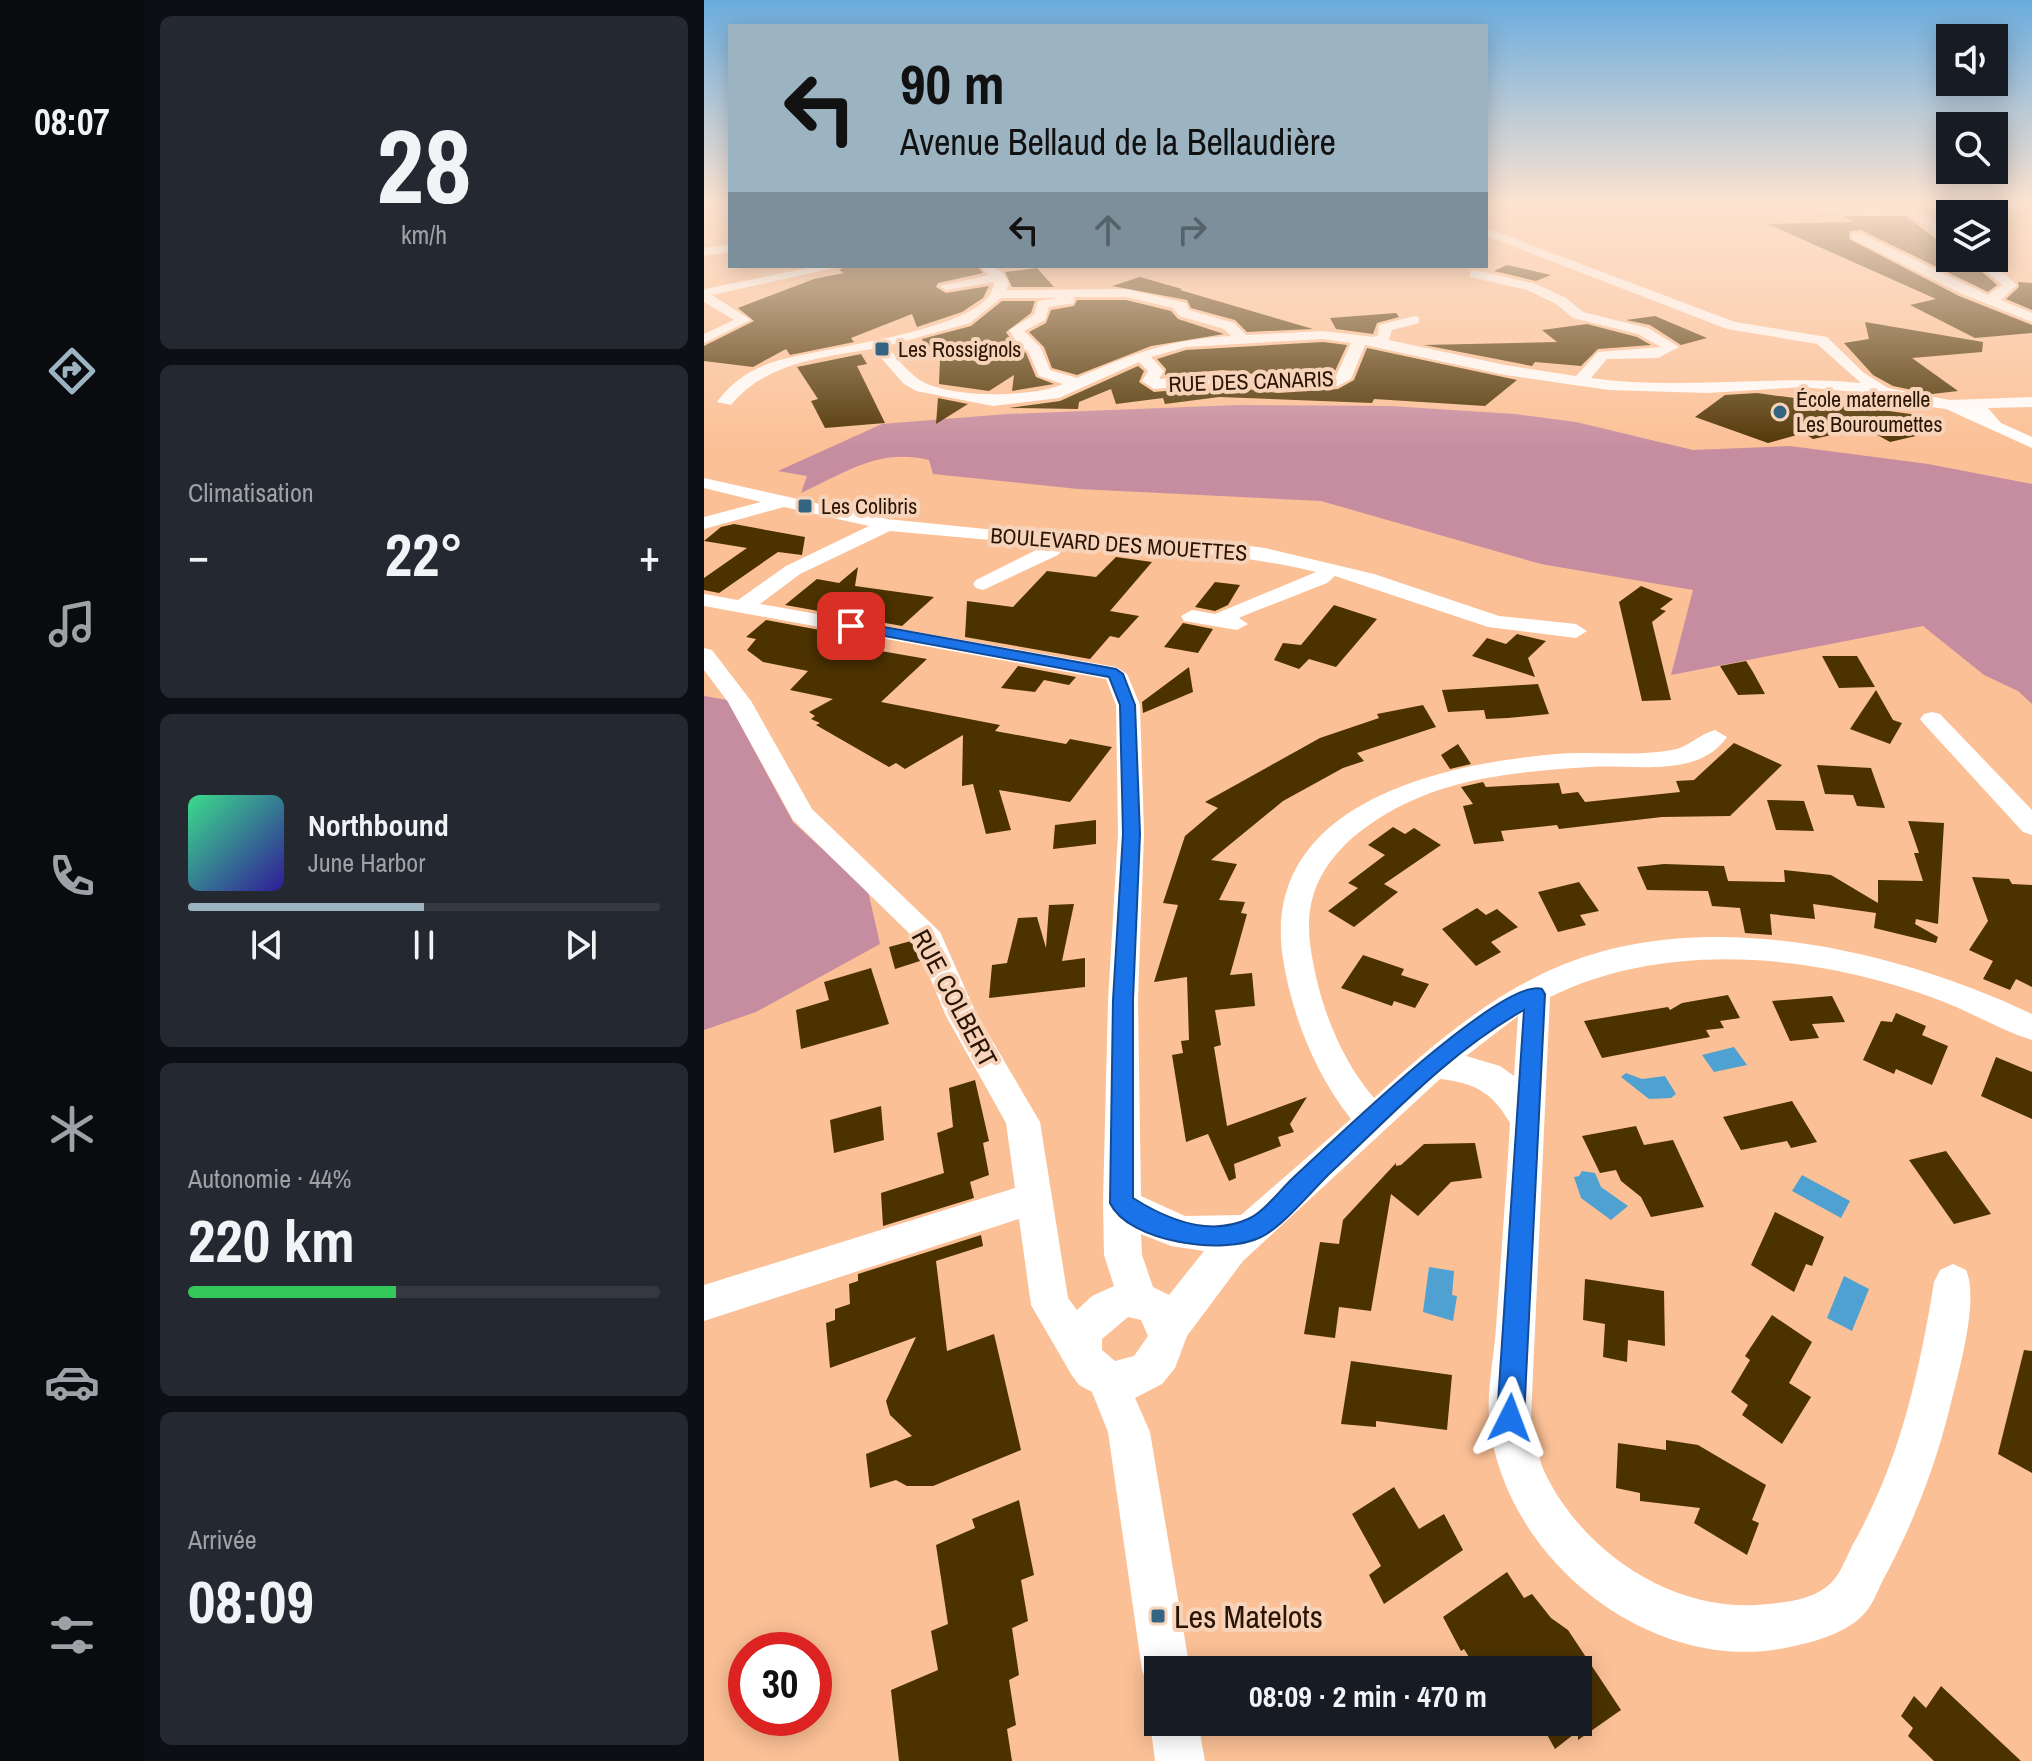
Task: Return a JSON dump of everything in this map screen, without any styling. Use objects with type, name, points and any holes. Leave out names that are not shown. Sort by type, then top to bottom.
[{"type":"street","points":[[704,294],[724,288]]},
{"type":"street","points":[[725,402],[731,390],[765,370],[816,355],[877,344],[951,325],[979,312],[997,288]]},
{"type":"street","points":[[1020,288],[1085,295],[1126,293],[1181,306],[1179,309],[1184,313],[1229,326],[1243,339]]},
{"type":"street","points":[[1534,288],[1561,301],[1578,315],[1643,331],[1672,347],[1658,354],[1598,352],[1580,381]]},
{"type":"street","points":[[1633,288],[1732,326],[1812,336],[1822,340],[1858,384],[1950,405],[2032,402]]},
{"type":"street","points":[[1964,288],[2032,318]]},
{"type":"street","points":[[1986,299],[2000,296],[2007,288]]},
{"type":"street","points":[[704,294],[744,320]]},
{"type":"street","points":[[1078,384],[1044,373],[1034,348],[1025,344],[1016,330],[1040,317],[1043,304],[1085,295]]},
{"type":"street","points":[[706,339],[744,320],[761,317]]},
{"type":"street","points":[[1377,342],[1386,336],[1384,328],[1414,320]]},
{"type":"street","points":[[877,344],[910,381],[939,393],[1020,401],[1053,395],[1141,355],[1186,343],[1323,335],[1360,338],[1480,366],[1580,381],[1680,388],[1790,382],[1858,384],[1910,398]]},
{"type":"street","name":"RUE DES CANARIS","points":[[1141,355],[1156,371],[1150,381],[1154,384],[1223,378],[1278,385],[1338,381],[1343,379],[1360,338]]},
{"type":"street","points":[[1950,405],[1956,412],[2032,443]]},
{"type":"street","points":[[1977,405],[1995,427]]},
{"type":"street","name":"BOULEVARD DES MOUETTES","points":[[704,483],[887,525],[1061,540],[1193,545],[1265,554],[1331,569],[1496,622],[1576,631]]},
{"type":"street","points":[[704,523],[782,501]]},
{"type":"street","points":[[743,606],[793,570],[887,525]]},
{"type":"street","points":[[983,584],[1051,551],[1061,540]]},
{"type":"street","points":[[1218,621],[1235,611],[1320,579],[1331,569]]},
{"type":"street","points":[[961,580],[1009,588]]},
{"type":"street","points":[[704,600],[1116,674],[1128,705],[1131,834],[1123,1000],[1123,1255],[1141,1310],[1162,1355],[1111,1368],[1088,1324],[1141,1310],[1215,1266],[1431,1065],[1498,1015],[1565,976],[1616,959],[1700,949],[1757,947],[1874,966],[1937,987],[2032,1028]]},
{"type":"street","points":[[1192,616],[1246,625]]},
{"type":"street","name":"RUE COLBERT","points":[[704,655],[739,701],[802,814],[925,932],[962,1016],[1023,1122],[1050,1305],[1111,1368],[1129,1432],[1164,1656]]},
{"type":"street","points":[[1932,719],[2032,826]]},
{"type":"street","points":[[1373,1121],[1346,1092],[1301,986],[1293,918],[1306,870],[1343,832],[1381,802],[1420,784],[1591,759],[1680,757],[1715,737]]},
{"type":"street","points":[[1535,994],[1510,1418],[1529,1486],[1568,1543],[1610,1586],[1673,1619],[1747,1631],[1799,1622],[1846,1601],[1887,1532],[1933,1399],[1953,1282]]},
{"type":"street","points":[[1431,1065],[1475,1070],[1507,1086],[1526,1119]]},
{"type":"street","points":[[704,1303],[1034,1198]]},
{"type":"street","points":[[1121,1203],[1156,1226],[1203,1237],[1255,1229]]},
{"type":"street","points":[[1176,1736],[1180,1761]]},
{"type":"shaded area","points":[[1239,405],[1390,406],[1515,414],[1576,422],[1693,450],[1790,446],[1928,464],[2032,484],[2032,704],[2018,691],[1984,675],[1923,626],[1671,675],[1693,590],[1541,564],[1321,501],[1078,489],[933,474],[929,460],[911,457],[894,457],[863,464],[801,493],[807,476],[778,471],[882,424],[1007,414]]},
{"type":"shaded area","points":[[704,696],[727,700],[793,822],[868,891],[880,944],[756,1012],[704,1030]]},
{"type":"water","points":[[1734,1047],[1747,1065],[1714,1072],[1702,1055]]},
{"type":"water","points":[[1626,1073],[1642,1079],[1665,1076],[1676,1094],[1671,1098],[1649,1099],[1621,1077]]},
{"type":"water","points":[[1582,1171],[1595,1173],[1601,1187],[1628,1206],[1611,1220],[1581,1198],[1574,1177]]},
{"type":"water","points":[[1802,1175],[1850,1201],[1841,1218],[1792,1191]]},
{"type":"water","points":[[1429,1267],[1454,1271],[1452,1295],[1457,1296],[1453,1321],[1423,1312]]},
{"type":"water","points":[[1844,1276],[1869,1289],[1852,1331],[1827,1318]]},
{"type":"building","points":[[790,288],[938,288],[946,293],[988,288],[983,298],[962,312],[917,327],[912,314],[851,338],[854,342],[790,355],[786,349],[753,367],[704,361],[704,346],[754,321],[738,308]]},
{"type":"building","points":[[1124,288],[1179,288],[1313,329],[1247,332],[1235,320],[1191,308],[1187,300]]},
{"type":"building","points":[[1912,288],[1944,288],[2032,325],[2032,333],[1975,338],[1910,305],[1936,299]]},
{"type":"building","points":[[2018,288],[2032,288],[2032,310],[2006,299]]},
{"type":"building","points":[[1077,300],[1126,300],[1171,311],[1178,319],[1224,334],[1151,346],[1077,375],[1052,368],[1044,347],[1029,332],[1046,323],[1051,310],[1074,306]]},
{"type":"building","points":[[1002,301],[1035,301],[1031,313],[1006,332],[1017,349],[1026,353],[1036,377],[1054,384],[1012,391],[1014,375],[989,391],[939,384],[940,359],[931,360],[922,339],[971,326]]},
{"type":"building","points":[[1396,313],[1399,317],[1377,323],[1373,334],[1336,329],[1330,318]]},
{"type":"building","points":[[1655,316],[1707,338],[1681,345],[1650,325],[1626,320]]},
{"type":"building","points":[[1865,322],[1983,342],[1982,352],[1912,358],[1958,391],[1932,394],[1893,386],[1873,375],[1844,343],[1869,339]]},
{"type":"building","points":[[1587,324],[1637,337],[1651,345],[1598,349],[1581,366],[1535,362],[1532,366],[1424,345],[1557,342],[1542,330]]},
{"type":"building","points":[[1323,342],[1347,345],[1334,373],[1278,377],[1223,370],[1165,375],[1166,369],[1157,359],[1186,350]]},
{"type":"building","points":[[1367,348],[1517,380],[1485,406],[1374,399],[1372,403],[1219,397],[1165,404],[1163,398],[1116,404],[1111,389],[1079,402],[1078,409],[1009,408],[1060,401],[1138,366],[1144,371],[1139,382],[1154,392],[1223,386],[1278,393],[1338,389],[1354,380]]},
{"type":"building","points":[[861,354],[867,364],[857,366],[885,423],[825,428],[811,401],[818,399],[797,367]]},
{"type":"building","points":[[1757,393],[1918,415],[1946,429],[1890,442],[1865,428],[1813,439],[1804,433],[1768,443],[1695,417],[1725,395]]},
{"type":"building","points":[[938,398],[968,404],[936,424]]},
{"type":"building","points":[[734,524],[805,537],[802,555],[778,552],[719,593],[704,590],[704,578],[747,548],[704,541],[721,527]]},
{"type":"building","points":[[1116,557],[1152,562],[1110,611],[1139,616],[1119,638],[1110,636],[1090,659],[965,637],[967,601],[1013,607],[1047,571],[1096,577]]},
{"type":"building","points":[[858,567],[855,586],[934,597],[902,626],[785,605],[817,579],[839,583]]},
{"type":"building","points":[[1215,582],[1240,585],[1228,605],[1215,611],[1195,607]]},
{"type":"building","points":[[1641,586],[1673,599],[1660,609],[1666,611],[1652,622],[1671,700],[1642,701],[1619,602]]},
{"type":"building","points":[[1334,605],[1377,619],[1336,667],[1309,659],[1299,669],[1274,660],[1283,643],[1301,645]]},
{"type":"building","points":[[766,620],[884,642],[875,650],[927,659],[881,702],[1000,725],[995,731],[1066,744],[1070,739],[1112,747],[1070,802],[999,790],[1011,830],[986,834],[973,784],[962,786],[963,735],[905,769],[896,763],[889,767],[816,725],[820,723],[811,719],[815,716],[809,712],[833,699],[790,690],[808,671],[763,662],[747,650],[756,639],[746,637]]},
{"type":"building","points":[[1183,623],[1213,629],[1198,653],[1164,647]]},
{"type":"building","points":[[1517,634],[1546,641],[1528,658],[1535,677],[1472,656],[1487,638],[1506,644]]},
{"type":"building","points":[[1822,656],[1857,656],[1875,687],[1839,688]]},
{"type":"building","points":[[1746,661],[1765,694],[1738,695],[1720,666]]},
{"type":"building","points":[[1018,666],[1076,677],[1069,685],[1044,680],[1035,692],[1001,688]]},
{"type":"building","points":[[1189,667],[1193,692],[1143,713],[1142,702]]},
{"type":"building","points":[[1538,684],[1549,714],[1508,718],[1486,719],[1484,710],[1448,712],[1442,690]]},
{"type":"building","points":[[1876,690],[1893,720],[1902,723],[1890,744],[1850,729]]},
{"type":"building","points":[[1423,705],[1436,727],[1357,753],[1364,761],[1343,768],[1283,801],[1211,860],[1237,864],[1219,900],[1245,902],[1241,913],[1247,914],[1230,975],[1252,973],[1255,1006],[1215,1010],[1221,1045],[1214,1047],[1227,1126],[1307,1097],[1290,1124],[1294,1132],[1278,1137],[1281,1146],[1234,1164],[1236,1178],[1229,1181],[1208,1134],[1186,1142],[1172,1055],[1183,1053],[1181,1041],[1189,1040],[1187,977],[1154,982],[1178,905],[1163,903],[1185,836],[1218,808],[1205,802],[1320,738],[1379,718],[1377,714]]},
{"type":"building","points":[[1734,743],[1782,765],[1730,816],[1662,817],[1559,829],[1557,825],[1501,831],[1504,841],[1474,844],[1463,806],[1473,804],[1461,787],[1483,782],[1486,787],[1559,783],[1562,794],[1578,792],[1585,802],[1680,792],[1676,781],[1694,780]]},
{"type":"building","points":[[1458,744],[1471,764],[1450,769],[1441,755]]},
{"type":"building","points":[[1817,765],[1871,768],[1885,808],[1857,806],[1853,795],[1825,794]]},
{"type":"building","points":[[1767,800],[1804,801],[1814,831],[1776,830]]},
{"type":"building","points":[[1096,820],[1096,844],[1053,849],[1055,825]]},
{"type":"building","points":[[1908,821],[1944,823],[1938,924],[1916,919],[1915,924],[1938,937],[1936,943],[1874,928],[1876,913],[1813,904],[1815,919],[1770,914],[1772,935],[1745,933],[1740,908],[1712,906],[1708,891],[1647,890],[1637,867],[1664,864],[1724,866],[1728,881],[1785,882],[1784,870],[1831,875],[1878,903],[1878,880],[1923,881],[1914,853],[1919,853]]},
{"type":"building","points":[[1393,827],[1405,834],[1414,828],[1441,845],[1384,884],[1398,892],[1354,927],[1328,911],[1358,888],[1348,883],[1385,855],[1368,845]]},
{"type":"building","points":[[1972,877],[2009,879],[2012,884],[2032,885],[2032,987],[2016,979],[2010,990],[1983,979],[1993,961],[1969,950],[1988,921]]},
{"type":"building","points":[[1579,882],[1599,911],[1580,915],[1586,925],[1558,932],[1538,892]]},
{"type":"building","points":[[1074,904],[1062,961],[1085,958],[1085,987],[989,998],[992,965],[1007,963],[1018,918],[1037,917],[1046,948],[1049,905]]},
{"type":"building","points":[[1477,908],[1486,915],[1497,909],[1518,927],[1491,942],[1501,952],[1476,966],[1442,929]]},
{"type":"building","points":[[911,941],[920,961],[895,969],[889,947]]},
{"type":"building","points":[[1363,955],[1404,969],[1401,975],[1429,984],[1415,1008],[1394,1001],[1392,1006],[1341,988]]},
{"type":"building","points":[[871,968],[889,1024],[801,1049],[796,1010],[829,1000],[824,982]]},
{"type":"building","points":[[1728,995],[1740,1018],[1720,1021],[1724,1028],[1706,1030],[1710,1037],[1602,1058],[1584,1021],[1668,1007],[1670,1010],[1682,1003]]},
{"type":"building","points":[[1832,996],[1845,1022],[1812,1024],[1819,1038],[1790,1041],[1772,1001]]},
{"type":"building","points":[[1896,1013],[1926,1026],[1922,1035],[1948,1046],[1932,1085],[1896,1069],[1894,1074],[1863,1060],[1881,1021],[1892,1022]]},
{"type":"building","points":[[1996,1057],[2032,1072],[2032,1119],[1981,1096]]},
{"type":"building","points":[[975,1080],[989,1141],[983,1143],[989,1175],[970,1182],[974,1198],[883,1226],[881,1193],[944,1173],[937,1133],[953,1127],[949,1088]]},
{"type":"building","points":[[1792,1101],[1817,1142],[1791,1148],[1787,1141],[1741,1150],[1723,1117]]},
{"type":"building","points":[[881,1106],[884,1140],[834,1153],[830,1120]]},
{"type":"building","points":[[1636,1126],[1644,1145],[1673,1140],[1704,1207],[1651,1217],[1641,1197],[1621,1181],[1616,1170],[1600,1173],[1582,1136]]},
{"type":"building","points":[[1475,1143],[1482,1178],[1451,1182],[1418,1216],[1391,1194],[1371,1311],[1339,1307],[1335,1338],[1304,1334],[1320,1242],[1339,1244],[1343,1220],[1396,1163],[1396,1166],[1401,1165],[1424,1144]]},
{"type":"building","points":[[1946,1151],[1991,1214],[1954,1224],[1909,1160]]},
{"type":"building","points":[[1775,1212],[1824,1237],[1812,1266],[1806,1264],[1794,1292],[1751,1265]]},
{"type":"building","points":[[981,1235],[983,1246],[936,1261],[947,1351],[994,1334],[1021,1450],[933,1486],[907,1486],[896,1480],[870,1488],[866,1454],[912,1436],[890,1415],[886,1401],[916,1337],[830,1368],[826,1323],[835,1320],[835,1309],[850,1304],[849,1284],[858,1281],[858,1274]]},
{"type":"building","points":[[1585,1279],[1664,1291],[1665,1346],[1628,1340],[1627,1362],[1603,1357],[1605,1324],[1583,1320]]},
{"type":"building","points":[[1772,1315],[1812,1342],[1789,1383],[1811,1397],[1782,1444],[1742,1415],[1748,1405],[1731,1392],[1750,1360],[1745,1356]]},
{"type":"building","points":[[2024,1350],[2032,1351],[2032,1473],[1998,1454]]},
{"type":"building","points":[[1351,1361],[1452,1375],[1447,1430],[1376,1421],[1376,1427],[1341,1424]]},
{"type":"building","points":[[1666,1440],[1698,1445],[1766,1485],[1752,1520],[1759,1523],[1747,1555],[1694,1523],[1700,1508],[1640,1501],[1640,1493],[1616,1488],[1618,1443],[1666,1450]]},
{"type":"building","points":[[1394,1487],[1419,1529],[1444,1514],[1463,1550],[1384,1604],[1369,1575],[1381,1566],[1352,1514]]},
{"type":"building","points":[[1019,1500],[1034,1575],[1021,1580],[1028,1621],[1012,1628],[1019,1675],[1009,1680],[1016,1725],[1007,1729],[1012,1761],[899,1761],[891,1690],[938,1670],[931,1631],[948,1624],[936,1545],[975,1528],[972,1519]]},
{"type":"building","points":[[1507,1572],[1524,1598],[1532,1594],[1551,1618],[1568,1630],[1585,1656],[1468,1656],[1464,1649],[1461,1651],[1443,1617]]},
{"type":"building","points":[[1592,1666],[1621,1710],[1592,1730]]},
{"type":"building","points":[[1941,1686],[2021,1761],[1934,1761],[1908,1736],[1913,1728],[1901,1716],[1914,1696],[1926,1708]]},
{"type":"building","points":[[1548,1736],[1572,1736],[1555,1749]]},
{"type":"place","name":"Les Rossignols","points":[[882,349]]},
{"type":"place","name":"École maternelle Les Bouroumettes","points":[[1780,412]]},
{"type":"place","name":"Les Colibris","points":[[805,506]]},
{"type":"place","name":"Les Matelots","points":[[1158,1616]]},
{"type":"route","points":[[851,626],[1116,674],[1128,705],[1131,834],[1123,1000],[1121,1203],[1156,1226],[1203,1237],[1255,1229],[1431,1065],[1498,1015],[1535,994],[1510,1418]]}]
